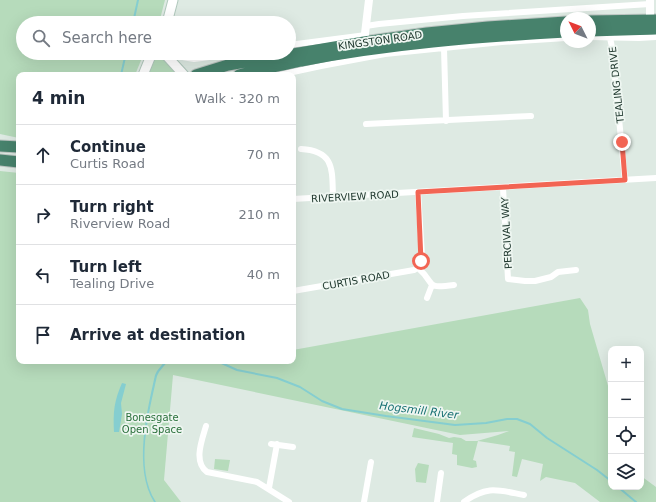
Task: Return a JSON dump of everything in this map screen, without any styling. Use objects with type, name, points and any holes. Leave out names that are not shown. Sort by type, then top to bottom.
[{"type":"highway","points":[[596,20],[653,14]]},
{"type":"highway","points":[[596,29],[653,14]]},
{"type":"highway","name":"KINGSTON ROAD","points":[[296,50],[366,34],[426,33],[560,22]]},
{"type":"highway","name":"KINGSTON ROAD","points":[[253,72],[332,55],[401,45],[491,36],[560,32]]},
{"type":"highway","name":"KINGSTON ROAD","points":[[206,72],[250,60]]},
{"type":"highway","points":[[0,146],[16,147]]},
{"type":"highway","points":[[0,160],[16,162]]},
{"type":"main road","points":[[169,16],[172,0]]},
{"type":"main road","points":[[144,72],[149,60]]},
{"type":"main road","points":[[171,60],[181,72]]},
{"type":"street","points":[[366,34],[369,0]]},
{"type":"street","points":[[296,44],[366,34],[379,24],[463,16],[653,14]]},
{"type":"street","points":[[596,38],[656,37]]},
{"type":"street","points":[[293,72],[385,54],[502,42],[560,38]]},
{"type":"street","name":"TEALING DRIVE","points":[[610,38],[625,180]]},
{"type":"street","points":[[444,48],[446,121]]},
{"type":"street","points":[[366,124],[531,116]]},
{"type":"street","points":[[301,149],[315,150],[321,153],[329,162],[331,168],[333,197]]},
{"type":"street","name":"RIVERVIEW ROAD","points":[[296,199],[656,178]]},
{"type":"street","name":"PERCIVAL WAY","points":[[503,188],[508,279],[535,281],[551,278],[558,272],[576,270]]},
{"type":"street","points":[[418,192],[422,256],[418,268],[432,285],[438,287],[454,285]]},
{"type":"street","name":"CURTIS ROAD","points":[[296,290],[414,270],[418,268]]},
{"type":"street","points":[[427,298],[432,285]]},
{"type":"street","points":[[206,426],[199,459],[203,470],[257,482],[269,488],[289,502]]},
{"type":"street","points":[[269,488],[274,444],[293,448]]},
{"type":"street","points":[[364,502],[371,462]]},
{"type":"street","points":[[436,502],[441,473]]},
{"type":"street","points":[[464,502],[471,496],[486,490],[524,495]]},
{"type":"green space","points":[[0,0],[165,0],[161,16],[16,16],[16,60],[141,60],[136,72],[16,72],[16,137],[0,134]]},
{"type":"green space","points":[[153,60],[165,60],[175,72],[148,72]]},
{"type":"green space","name":"Bonesgate Open Space","points":[[0,171],[16,173],[16,364],[296,364],[296,349],[580,298],[588,310],[590,324],[608,386],[608,490],[644,490],[644,478],[656,487],[656,502],[600,502],[575,483],[546,477],[540,481],[543,464],[522,459],[517,477],[512,476],[515,452],[509,451],[510,446],[478,441],[473,460],[476,461],[477,467],[472,468],[457,465],[457,455],[452,454],[453,443],[412,437],[414,428],[449,438],[461,438],[466,441],[477,441],[509,431],[460,435],[173,375],[164,480],[181,502],[0,502]]},
{"type":"green space","points":[[215,459],[230,460],[228,471],[214,469]]},
{"type":"green space","points":[[418,463],[429,465],[426,483],[416,482],[415,469]]},
{"type":"water","points":[[163,364],[166,364],[157,376],[150,406],[145,440],[146,473],[149,489],[156,502],[154,502],[148,488],[144,473],[143,456],[146,422],[157,371]]},
{"type":"water","points":[[122,383],[126,384],[121,403],[122,414],[119,432],[114,432],[115,407],[117,395]]},
{"type":"waterway","name":"Hogsmill River","points":[[135,16],[138,0]]},
{"type":"waterway","name":"Hogsmill River","points":[[122,72],[124,60]]},
{"type":"waterway","name":"Hogsmill River","points":[[224,364],[237,370],[277,378],[300,387],[322,401],[342,409],[455,425],[517,419],[530,424],[547,438],[608,479]]},
{"type":"waterway","name":"Hogsmill River","points":[[622,490],[636,502]]},
{"type":"route","points":[[421,261],[422,256],[418,192],[625,180],[622,142]]}]
